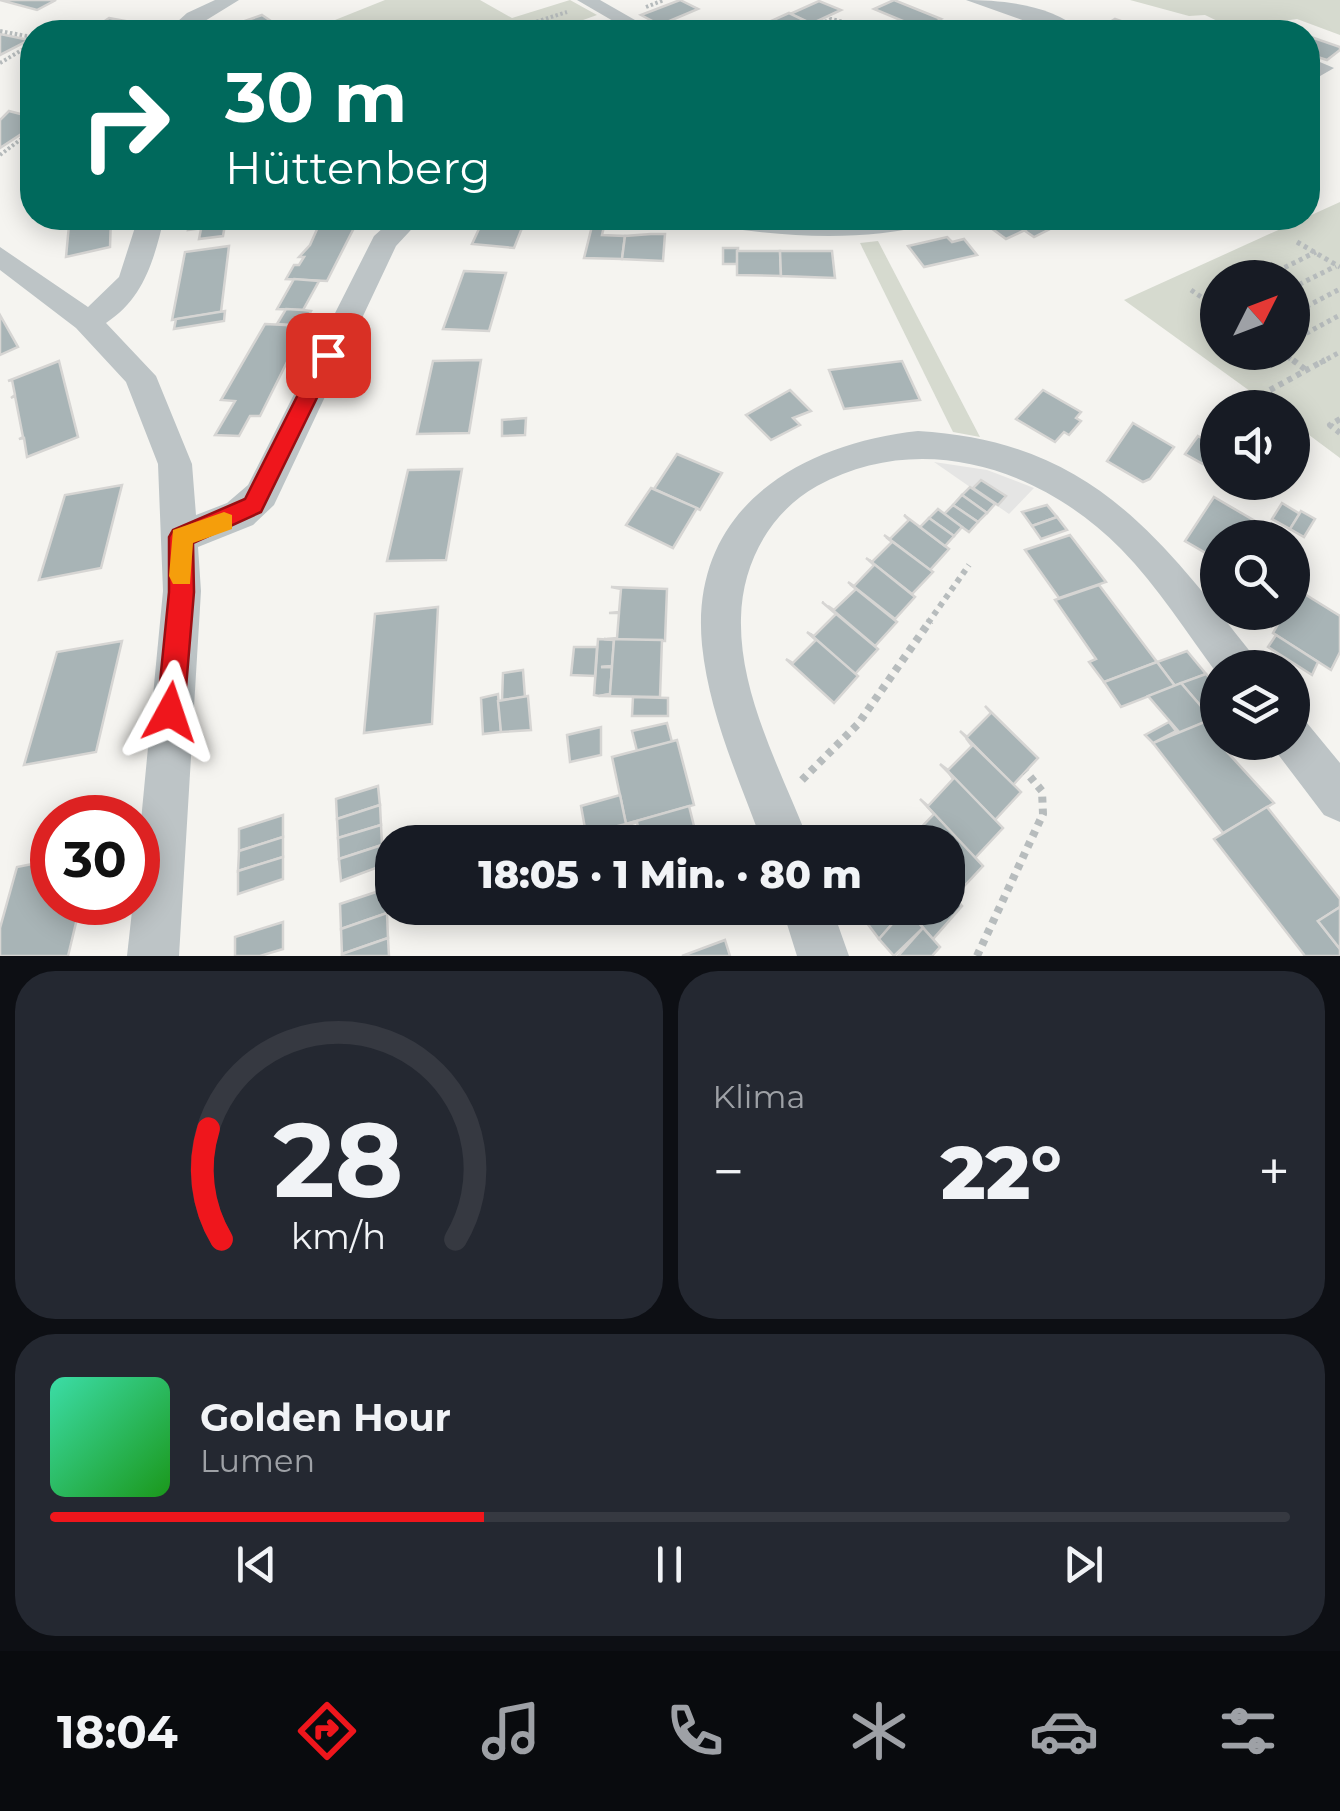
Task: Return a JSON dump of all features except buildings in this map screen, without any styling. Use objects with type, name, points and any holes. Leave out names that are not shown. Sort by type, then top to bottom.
[{"type":"street","points":[[190,20],[230,0]]},
{"type":"street","points":[[975,0],[1044,20]]},
{"type":"street","points":[[589,2],[623,20]]},
{"type":"street","points":[[87,321],[119,301],[132,286],[148,230]]},
{"type":"street","points":[[181,537],[240,514],[261,495],[384,242],[396,230]]},
{"type":"street","points":[[0,256],[87,321],[140,376],[175,464],[182,592],[153,956]]},
{"type":"street","points":[[779,825],[725,660],[720,616],[728,576],[752,520],[774,496],[826,462],[858,450],[893,445],[961,448],[1015,462],[1062,484],[1129,532],[1224,650]]},
{"type":"street","points":[[1309,760],[1340,799]]},
{"type":"street","points":[[812,925],[823,956]]},
{"type":"path","points":[[537,20],[589,2]]},
{"type":"path","points":[[1297,242],[1338,266]]},
{"type":"path","points":[[1300,260],[1316,252]]},
{"type":"path","points":[[1328,261],[1340,256]]},
{"type":"path","points":[[1310,279],[1338,266]]},
{"type":"path","points":[[1310,305],[1340,289]]},
{"type":"path","points":[[1191,290],[1200,294]]},
{"type":"path","points":[[1310,331],[1340,315]]},
{"type":"path","points":[[1310,368],[1340,352]]},
{"type":"path","points":[[1270,390],[1306,370]]},
{"type":"path","points":[[1340,419],[1330,426],[1340,433]]},
{"type":"path","points":[[770,798],[793,788],[858,724],[969,565]]},
{"type":"path","points":[[977,956],[1044,814],[1042,791],[1026,772]]},
{"type":"shaded area","points":[[385,0],[480,0],[512,18],[570,0],[597,15],[583,20],[335,20]]},
{"type":"shaded area","points":[[1130,0],[1340,0],[1340,35],[1320,28],[1320,20],[1215,20],[1205,15],[1189,16]]},
{"type":"shaded area","points":[[1340,202],[1340,458],[1310,436],[1310,390],[1248,390],[1221,370],[1310,370],[1310,260],[1212,260],[1278,230],[1320,230],[1320,211]]},
{"type":"shaded area","points":[[878,241],[980,437],[953,432],[860,243]]},
{"type":"shaded area","points":[[1200,266],[1200,355],[1124,300]]},
{"type":"shaded area","points":[[934,462],[987,470],[1034,488],[1009,514]]},
{"type":"slow traffic","points":[[182,576],[181,537],[224,522]]},
{"type":"route","points":[[170,712],[182,592],[181,537],[253,506],[328,355]]}]
